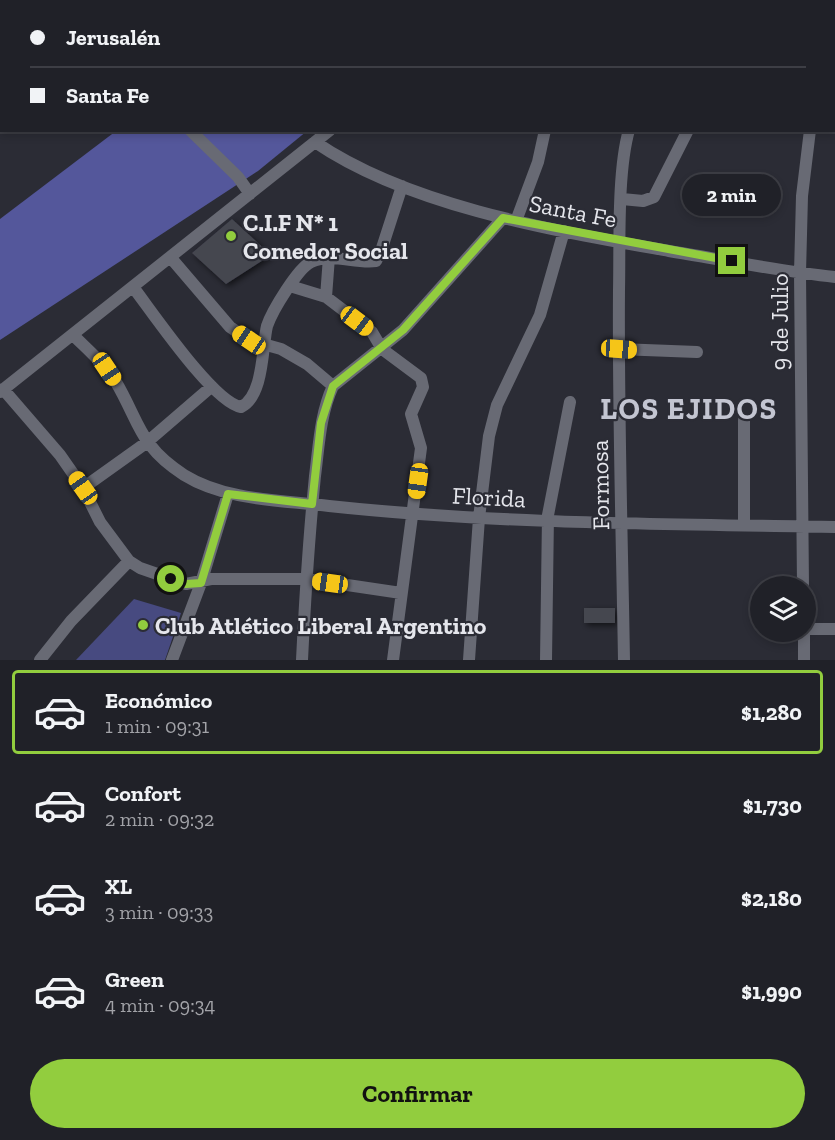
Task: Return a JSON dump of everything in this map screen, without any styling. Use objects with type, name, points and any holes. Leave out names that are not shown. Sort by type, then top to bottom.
[{"type":"street","points":[[192,132],[238,177],[250,194]]},
{"type":"street","points":[[328,132],[2,390],[60,455],[83,488],[100,522],[129,561],[140,568],[186,584],[201,583],[212,579],[307,579],[401,593]]},
{"type":"street","points":[[516,221],[540,154],[545,132]]},
{"type":"street","name":"Formosa","points":[[624,660],[619,349],[620,242],[629,132]]},
{"type":"street","points":[[622,199],[643,201],[654,196],[687,132]]},
{"type":"street","name":"9 de Julio","points":[[803,576],[800,273],[802,196],[810,132]]},
{"type":"street","name":"Santa Fe","points":[[315,142],[360,168],[402,186],[503,218],[620,242],[835,277]]},
{"type":"street","points":[[195,400],[226,401],[241,407],[250,400],[261,369],[268,325],[301,269],[311,262],[329,257],[375,261],[381,251],[402,186]]},
{"type":"street","points":[[302,660],[312,504],[321,423],[333,386],[403,330],[503,218]]},
{"type":"street","points":[[470,660],[479,518],[489,436],[497,405],[540,315],[564,231]]},
{"type":"street","points":[[326,297],[329,257]]},
{"type":"street","points":[[171,258],[230,327],[249,340],[281,349],[307,364],[333,386]]},
{"type":"street","points":[[290,286],[326,297],[372,332],[381,349],[421,378],[423,387],[411,414],[420,448],[393,660]]},
{"type":"street","points":[[133,288],[211,387],[226,401]]},
{"type":"street","name":"Florida","points":[[73,335],[107,369],[146,443],[185,475],[228,494],[413,515],[549,521],[835,527]]},
{"type":"street","points":[[619,349],[697,352]]},
{"type":"street","points":[[83,488],[146,443],[211,387]]},
{"type":"street","points":[[546,660],[549,521],[558,456],[570,402]]},
{"type":"street","points":[[744,420],[744,525]]},
{"type":"street","points":[[172,660],[201,583],[228,494]]},
{"type":"street","points":[[40,660],[71,621],[129,561]]},
{"type":"street","points":[[816,630],[835,629]]},
{"type":"street","points":[[804,660],[805,642]]},
{"type":"shaded area","points":[[115,132],[306,132],[258,171],[0,340],[0,219]]},
{"type":"shaded area","name":"Club Atlético Liberal Argentino","points":[[134,599],[181,613],[165,660],[76,660]]},
{"type":"building","name":"C.I.F N* 1 Comedor Social","points":[[232,219],[271,255],[226,284],[192,253]]},
{"type":"building","points":[[584,608],[615,608],[615,623],[584,623]]},
{"type":"place","name":"C.I.F N* 1 Comedor Social","points":[[231,236]]},
{"type":"place","name":"Club Atlético Liberal Argentino","points":[[143,625]]},
{"type":"district","name":"LOS EJIDOS","points":[[689,409]]},
{"type":"route","points":[[171,579],[186,584],[201,583],[228,494],[312,504],[321,423],[333,386],[403,330],[503,218],[620,242],[732,261]]}]
